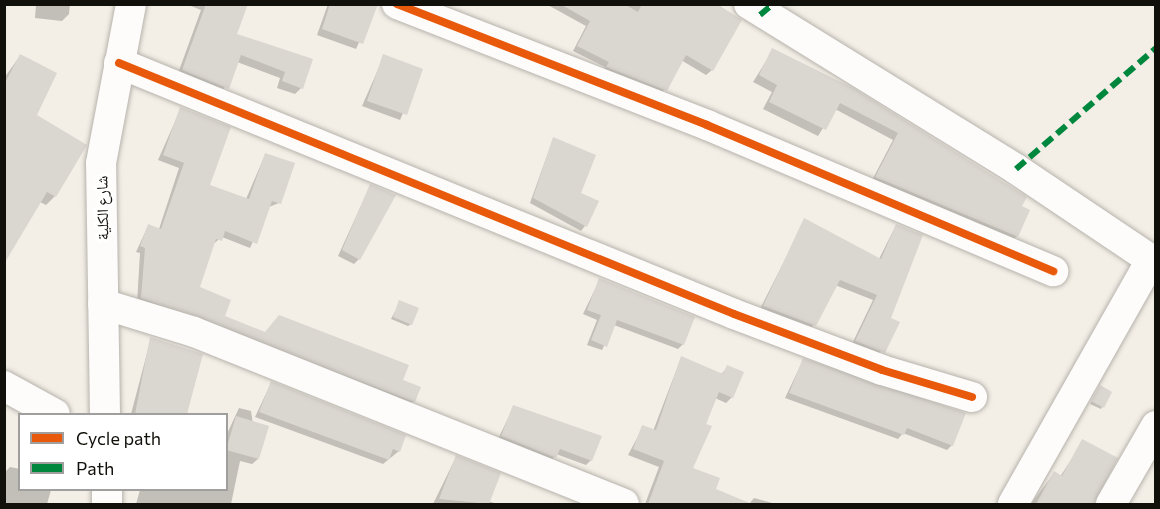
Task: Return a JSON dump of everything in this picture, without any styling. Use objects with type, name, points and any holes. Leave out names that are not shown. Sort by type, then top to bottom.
[{"type":"street","name":"شارع الكلية","points":[[105,413],[101,164],[131,4]]},
{"type":"street","points":[[397,4],[707,124],[1053,271]]},
{"type":"street","points":[[749,4],[1016,169],[1153,262],[1013,504]]},
{"type":"street","points":[[119,63],[734,314],[882,370],[972,397]]},
{"type":"street","points":[[103,304],[194,332],[624,504]]},
{"type":"street","points":[[4,386],[53,413]]},
{"type":"street","points":[[1111,504],[1155,426]]},
{"type":"building","points":[[206,4],[248,4],[237,34],[313,59],[303,89],[282,81],[285,72],[241,55],[229,89],[182,70]]},
{"type":"building","points":[[330,4],[378,4],[363,44],[322,29]]},
{"type":"building","points":[[560,4],[624,4],[638,12],[642,4],[717,4],[742,20],[713,71],[686,55],[667,91],[606,67],[609,62],[577,46],[590,21]]},
{"type":"building","points":[[772,48],[853,88],[1027,197],[1022,206],[1030,210],[1018,237],[875,177],[898,133],[840,103],[826,130],[769,102],[777,85],[759,75]]},
{"type":"building","points":[[20,54],[57,73],[37,115],[87,145],[56,197],[47,192],[4,264],[4,85]]},
{"type":"building","points":[[383,54],[423,69],[407,115],[367,101]]},
{"type":"building","points":[[180,107],[231,127],[210,185],[249,199],[265,153],[295,163],[281,204],[272,201],[257,244],[225,231],[222,241],[216,239],[200,287],[231,300],[225,316],[265,332],[279,315],[409,365],[403,380],[421,387],[415,402],[141,298],[145,248],[140,246],[148,224],[161,229],[184,163],[163,155]]},
{"type":"building","points":[[553,137],[596,155],[581,193],[599,201],[587,227],[533,198]]},
{"type":"building","points":[[370,184],[396,195],[360,260],[342,250]]},
{"type":"building","points":[[804,218],[881,259],[896,224],[923,235],[891,318],[900,322],[885,353],[855,341],[877,295],[840,280],[816,326],[763,306]]},
{"type":"building","points":[[599,278],[695,317],[684,345],[617,320],[607,347],[591,340],[601,315],[587,310]]},
{"type":"building","points":[[399,300],[419,308],[412,325],[393,317]]},
{"type":"building","points":[[150,337],[203,354],[187,413],[135,413]]},
{"type":"building","points":[[681,356],[723,374],[727,365],[744,372],[733,398],[719,392],[706,424],[712,426],[693,468],[720,478],[716,489],[752,504],[648,504],[664,461],[633,449],[642,425],[656,430]]},
{"type":"building","points":[[803,358],[966,413],[953,446],[907,428],[904,435],[789,393]]},
{"type":"building","points":[[271,381],[406,435],[400,452],[393,449],[389,460],[259,412]]},
{"type":"building","points":[[1100,385],[1112,392],[1104,408],[1091,401]]},
{"type":"building","points":[[513,405],[602,436],[592,461],[560,449],[556,458],[501,436]]},
{"type":"building","points":[[236,416],[269,426],[259,459],[228,451]]},
{"type":"building","points":[[1082,439],[1118,458],[1094,504],[1036,504],[1054,471],[1062,476]]},
{"type":"building","points":[[456,455],[501,473],[489,504],[439,499]]},
{"type":"marked path","points":[[760,15],[773,4]]},
{"type":"marked path","points":[[1016,169],[1156,48]]},
{"type":"cycle path","points":[[397,4],[707,125],[1053,271]]},
{"type":"cycle path","points":[[119,63],[734,314],[882,370],[972,397]]}]
